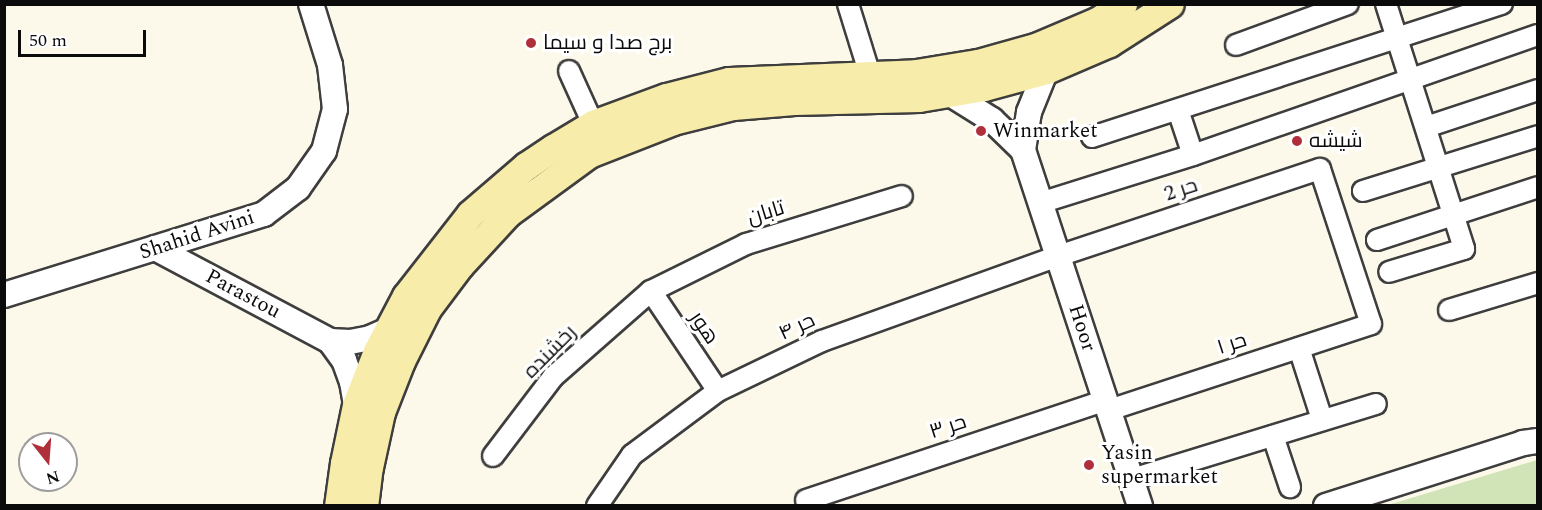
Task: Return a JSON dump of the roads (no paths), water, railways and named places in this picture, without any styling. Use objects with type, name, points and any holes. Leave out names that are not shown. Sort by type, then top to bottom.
[{"type":"main road","points":[[364,506],[369,468],[381,412],[401,361],[427,309],[460,265],[561,158],[606,129],[666,97],[729,81],[916,73],[978,63],[1038,46],[1097,21],[1123,4]]},
{"type":"main road","points":[[606,129],[673,121],[733,106],[794,101],[919,98],[984,87],[1046,70],[1109,43],[1170,4]]},
{"type":"main road","points":[[339,506],[344,463],[356,405],[405,296],[470,214],[526,166],[561,158]]},
{"type":"street","name":"Shahid Avini","points":[[4,295],[264,214],[298,188],[324,151],[335,109],[330,65],[311,4]]},
{"type":"street","points":[[848,4],[870,75]]},
{"type":"street","points":[[1236,45],[1348,4]]},
{"type":"street","points":[[1386,4],[1464,249],[1389,273]]},
{"type":"street","points":[[1092,137],[1502,4]]},
{"type":"street","points":[[1040,203],[1193,155],[1538,35]]},
{"type":"street","name":"Hoor","points":[[1046,70],[1029,112],[1023,150],[1140,506]]},
{"type":"street","points":[[569,71],[606,129]]},
{"type":"street","points":[[1426,127],[1538,90]]},
{"type":"street","name":"Hoor","points":[[949,93],[992,120],[1023,150]]},
{"type":"street","points":[[1178,110],[1193,155]]},
{"type":"street","points":[[1363,191],[1538,136]]},
{"type":"street","name":"حر 2","points":[[1058,256],[1320,170],[1371,324]]},
{"type":"street","points":[[1377,240],[1538,187]]},
{"type":"street","name":"تابان","points":[[651,291],[746,244],[902,196]]},
{"type":"street","name":"Parastou","points":[[155,248],[330,341],[350,342],[370,338],[388,330]]},
{"type":"street","name":"حر ۴","points":[[597,506],[632,455],[718,391],[822,341],[1058,256]]},
{"type":"street","points":[[1449,310],[1538,283]]},
{"type":"street","name":"هور","points":[[651,291],[718,391]]},
{"type":"street","name":"رخشنده","points":[[493,456],[553,377],[651,291]]},
{"type":"street","name":"حر ۱","points":[[1107,405],[1299,348],[1371,324]]},
{"type":"street","name":"Parastou","points":[[330,341],[344,360],[352,382],[356,405]]},
{"type":"street","points":[[1299,348],[1322,419]]},
{"type":"street","points":[[1132,479],[1376,404]]},
{"type":"street","name":"حر ۳","points":[[806,500],[1107,405]]},
{"type":"street","points":[[1273,436],[1290,487]]},
{"type":"street","points":[[1326,506],[1523,443],[1538,441]]},
{"type":"place","name":"برج صدا و سیما","points":[[531,43]]},
{"type":"place","name":"Winmarket","points":[[981,131]]},
{"type":"place","name":"شیشه","points":[[1297,141]]},
{"type":"place","name":"Yasin supermarket","points":[[1089,465]]}]
